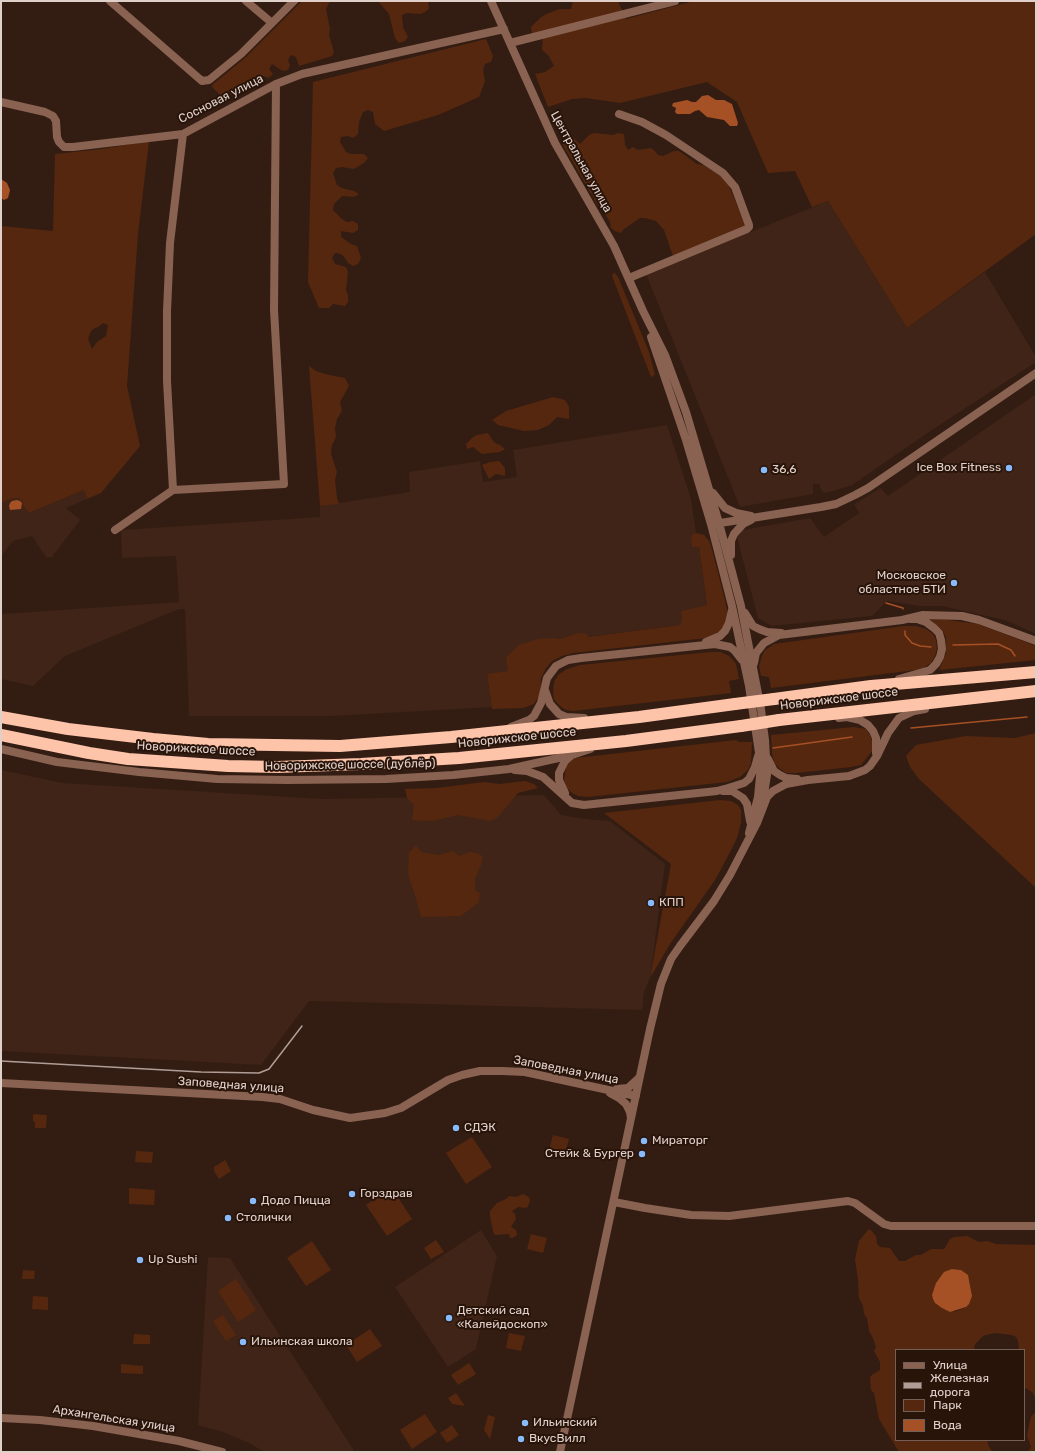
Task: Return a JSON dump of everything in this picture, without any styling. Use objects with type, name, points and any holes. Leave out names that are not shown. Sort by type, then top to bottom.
[{"type":"highway","name":"Новорижское шоссе","points":[[1,717],[108,735],[224,744],[340,746],[451,737],[639,717],[871,686],[1036,672]]},
{"type":"highway","name":"Новорижское шоссе","points":[[1,735],[89,753],[128,759],[228,766],[278,767],[361,764],[435,759],[626,741],[806,716],[1036,691]]},
{"type":"street","points":[[110,1],[202,81],[210,80],[241,54],[294,1]]},
{"type":"street","points":[[246,1],[272,24]]},
{"type":"street","name":"Центральная улица","points":[[491,1],[555,143],[604,227],[643,311]]},
{"type":"street","points":[[510,43],[675,1]]},
{"type":"street","name":"Сосновая улица","points":[[1,102],[45,112],[53,116],[56,121],[57,137],[59,142],[64,147],[183,134],[276,84],[307,73],[504,29]]},
{"type":"street","points":[[115,530],[173,490],[284,484],[274,310],[276,84]]},
{"type":"street","points":[[619,114],[642,122],[660,132],[723,173],[735,187],[749,225],[747,229],[629,278]]},
{"type":"street","points":[[173,490],[167,381],[167,311],[170,242],[183,134]]},
{"type":"street","points":[[643,311],[665,355],[686,412],[709,486],[715,523],[750,686],[767,775],[761,813]]},
{"type":"street","points":[[643,311],[686,440],[730,564],[741,606],[753,667],[761,709],[763,751],[758,797],[747,842]]},
{"type":"street","points":[[715,523],[836,504],[868,488],[1036,373]]},
{"type":"street","points":[[709,486],[725,508],[736,513],[757,517]]},
{"type":"street","points":[[730,564],[731,541],[734,534],[743,524],[757,517]]},
{"type":"street","points":[[700,645],[720,636],[725,631],[730,623],[732,606]]},
{"type":"street","points":[[741,606],[749,620],[759,629],[767,632],[794,633]]},
{"type":"street","points":[[902,620],[923,615],[962,616],[979,620],[1036,641]]},
{"type":"street","points":[[753,667],[756,653],[764,642],[779,635],[917,619],[926,622],[934,628],[941,640],[942,649],[940,657],[930,670],[920,674],[871,686]]},
{"type":"street","points":[[495,732],[525,722],[534,716],[542,703],[546,678],[556,666],[568,660],[715,644],[730,647],[744,662]]},
{"type":"street","points":[[544,687],[550,704],[559,714],[566,717],[639,717]]},
{"type":"street","points":[[560,1452],[650,1029],[665,972],[680,946],[723,887],[739,860],[757,823],[767,797],[772,791],[786,784],[849,776],[865,770],[873,761],[892,725],[904,714],[982,696]]},
{"type":"street","points":[[806,716],[819,718],[847,717],[860,720],[868,725],[876,738],[876,752],[873,761]]},
{"type":"street","name":"Новорижское шоссе (дублёр)","points":[[1,749],[57,762],[138,772],[217,779],[386,779],[508,769],[626,741]]},
{"type":"street","points":[[763,751],[774,771],[780,775],[786,778],[808,780]]},
{"type":"street","points":[[717,791],[736,786],[749,779],[763,751]]},
{"type":"street","points":[[572,755],[562,766],[559,772],[559,780],[566,794],[584,805]]},
{"type":"street","points":[[508,769],[527,771],[543,777],[572,803],[584,805],[717,791],[732,791],[743,798],[747,804],[751,824]]},
{"type":"street","name":"Заповедная улица","points":[[1,1083],[262,1097],[280,1099],[312,1110],[350,1118],[374,1115],[401,1108],[448,1080],[480,1071],[525,1072],[636,1096]]},
{"type":"street","points":[[603,1089],[628,1088],[635,1082],[641,1073]]},
{"type":"street","points":[[603,1089],[623,1101],[630,1112],[631,1121]]},
{"type":"street","points":[[614,1202],[691,1214],[729,1216],[848,1201],[855,1203],[884,1224],[891,1226],[1036,1226]]},
{"type":"street","name":"Архангельская улица","points":[[1,1418],[40,1420],[93,1426],[179,1441],[222,1452]]},
{"type":"shaded area","points":[[828,201],[907,328],[985,272],[1036,357],[1036,362],[929,432],[852,485],[824,493],[819,484],[813,484],[813,494],[740,507],[646,274]]},
{"type":"shaded area","points":[[1036,394],[1036,634],[1005,620],[942,606],[920,606],[887,601],[872,616],[772,626],[758,618],[737,537],[743,530],[810,518],[824,537],[859,513],[854,504],[881,488],[888,496]]},
{"type":"shaded area","points":[[667,425],[691,499],[696,533],[691,538],[692,547],[699,547],[707,605],[681,611],[682,619],[680,625],[587,637],[571,635],[567,638],[561,639],[552,638],[508,672],[487,675],[492,707],[330,716],[189,716],[185,609],[179,609],[65,656],[33,686],[1,679],[2,614],[179,602],[176,556],[122,558],[121,530],[320,517],[320,506],[410,492],[409,472],[480,461],[483,482],[517,477],[513,450]]},
{"type":"shaded area","points":[[84,490],[87,499],[66,508],[80,520],[52,557],[46,557],[32,536],[13,541],[1,556],[1,503],[19,498],[22,500],[24,507],[29,513]]},
{"type":"shaded area","points":[[1,770],[63,783],[323,799],[544,795],[561,815],[610,821],[665,864],[650,978],[644,992],[642,1010],[309,1001],[261,1065],[1,1051]]},
{"type":"shaded area","name":"Детский сад «Калейдоскоп»","points":[[481,1230],[497,1256],[476,1349],[448,1367],[395,1287]]},
{"type":"shaded area","name":"Ильинская школа","points":[[208,1257],[230,1258],[355,1452],[265,1452],[249,1443],[223,1432],[198,1425]]},
{"type":"green space","points":[[302,1],[330,1],[326,9],[330,29],[329,35],[334,52],[332,56],[299,66],[296,57],[291,55],[288,60],[290,65],[288,70],[283,71],[272,64],[269,69],[273,74],[269,78],[263,76],[255,84],[249,85],[241,93],[221,96],[212,87],[212,85],[245,58]]},
{"type":"green space","points":[[378,1],[428,1],[429,9],[420,14],[407,13],[402,15],[403,27],[408,37],[405,41],[399,43],[395,38],[389,14]]},
{"type":"green space","points":[[573,1],[618,1],[626,19],[694,1],[1036,1],[1036,234],[907,328],[828,201],[812,207],[795,171],[768,173],[737,102],[707,82],[620,103],[586,98],[572,99],[548,107],[535,74],[545,72],[554,66],[549,56],[542,50],[543,32],[532,34],[531,27],[546,14],[560,9],[571,9]]},
{"type":"green space","points":[[486,39],[493,56],[491,62],[485,64],[483,70],[485,81],[479,97],[438,115],[384,131],[375,124],[373,112],[368,110],[363,112],[359,122],[358,134],[353,138],[348,136],[341,137],[340,142],[346,152],[351,154],[364,154],[368,158],[364,163],[354,169],[342,167],[336,168],[333,173],[337,185],[359,194],[354,197],[342,196],[334,204],[333,210],[347,222],[353,221],[358,224],[358,230],[353,233],[341,231],[341,237],[357,246],[361,258],[358,264],[353,266],[348,263],[341,254],[335,253],[332,258],[335,264],[346,267],[348,272],[346,290],[348,302],[345,306],[333,304],[329,308],[319,308],[308,282],[313,82]]},
{"type":"green space","points":[[568,132],[580,144],[589,135],[594,133],[613,135],[618,133],[624,134],[625,145],[628,150],[633,147],[638,150],[651,148],[658,155],[663,156],[674,151],[679,151],[697,164],[703,165],[722,177],[729,186],[745,225],[741,230],[673,256],[664,230],[656,221],[640,218],[624,229],[621,233],[615,231],[611,228],[610,222],[599,207],[563,145],[563,135]]},
{"type":"green space","points":[[149,141],[138,234],[127,386],[140,446],[101,493],[87,499],[84,490],[29,513],[19,498],[1,503],[1,226],[53,231],[55,154],[102,149]],"holes":[[[103,323],[108,325],[106,336],[97,342],[92,349],[88,339],[90,333],[93,329]]]},
{"type":"green space","points":[[614,272],[618,277],[649,352],[655,375],[651,377],[612,276]]},
{"type":"green space","points":[[309,366],[316,371],[325,374],[345,378],[349,386],[340,402],[342,411],[337,419],[335,428],[336,437],[332,445],[331,454],[337,472],[335,480],[339,504],[320,506]]},
{"type":"green space","points":[[553,397],[565,400],[569,407],[569,419],[557,417],[549,425],[538,430],[524,431],[498,425],[492,420],[506,411]]},
{"type":"green space","points":[[488,433],[495,443],[505,449],[500,452],[482,454],[473,447],[467,449],[466,444],[472,438],[477,435]]},
{"type":"green space","points":[[499,461],[505,468],[505,476],[496,474],[489,479],[482,465]]},
{"type":"green space","points":[[696,533],[704,535],[709,541],[725,600],[728,615],[727,622],[721,631],[706,638],[573,653],[562,656],[552,661],[546,668],[541,678],[540,695],[534,704],[523,708],[492,709],[487,674],[508,671],[506,657],[519,645],[538,639],[561,639],[578,633],[587,634],[588,637],[680,625],[682,619],[681,611],[707,605],[699,547],[692,547],[691,538],[692,535]]},
{"type":"green space","points":[[930,619],[978,624],[1036,646],[1036,660],[939,670],[946,654],[946,638],[943,631]]},
{"type":"green space","points":[[904,626],[916,626],[926,629],[933,634],[936,640],[937,649],[935,656],[931,663],[923,668],[771,688],[769,677],[761,676],[759,666],[762,656],[765,650],[774,644]]},
{"type":"green space","points":[[721,652],[729,656],[735,662],[739,679],[729,681],[731,693],[573,711],[566,710],[554,699],[554,682],[558,675],[567,669],[580,665]]},
{"type":"green space","points":[[854,727],[866,729],[873,743],[872,751],[861,765],[786,773],[774,762],[771,735]]},
{"type":"green space","points":[[1036,733],[1036,888],[919,779],[910,767],[906,756],[916,745],[966,736],[1015,738]]},
{"type":"green space","points":[[736,740],[739,742],[752,742],[751,763],[748,770],[740,777],[727,782],[588,797],[578,796],[572,793],[566,787],[564,780],[566,768],[575,758]]},
{"type":"green space","points":[[525,781],[534,784],[538,788],[518,793],[498,817],[490,821],[458,815],[433,821],[412,820],[414,805],[407,798],[405,789],[437,788],[484,782],[499,784]]},
{"type":"green space","points":[[720,800],[731,801],[738,805],[741,810],[741,823],[737,838],[715,880],[670,944],[650,978],[671,864],[604,813]]},
{"type":"green space","points":[[416,845],[421,852],[439,855],[453,851],[459,856],[469,852],[477,853],[483,856],[475,879],[475,890],[480,893],[479,902],[461,916],[421,917],[408,872],[409,853]]},
{"type":"green space","points":[[33,1114],[47,1115],[46,1128],[35,1128]]},
{"type":"green space","points":[[553,1135],[569,1139],[564,1158],[548,1154]]},
{"type":"green space","points":[[472,1137],[492,1167],[466,1184],[446,1153]]},
{"type":"green space","points":[[136,1151],[153,1152],[152,1163],[135,1162]]},
{"type":"green space","points":[[225,1160],[231,1171],[219,1179],[214,1171],[214,1167]]},
{"type":"green space","points":[[129,1188],[155,1190],[154,1205],[129,1204]]},
{"type":"green space","points":[[392,1188],[412,1219],[387,1236],[366,1205]]},
{"type":"green space","points":[[523,1194],[529,1197],[530,1201],[527,1208],[518,1207],[512,1211],[515,1214],[516,1219],[511,1227],[516,1230],[516,1236],[510,1238],[509,1234],[495,1235],[493,1232],[490,1211],[497,1203],[509,1196],[516,1197]]},
{"type":"green space","points":[[870,1229],[876,1236],[877,1244],[880,1247],[890,1248],[899,1261],[905,1261],[916,1255],[921,1255],[931,1249],[944,1249],[950,1239],[954,1237],[967,1236],[979,1242],[987,1241],[996,1244],[1036,1245],[1036,1401],[1033,1393],[1025,1388],[1025,1349],[1019,1349],[1018,1341],[1016,1337],[1012,1335],[995,1333],[986,1335],[976,1343],[975,1349],[895,1349],[895,1441],[987,1441],[989,1447],[993,1452],[899,1452],[879,1419],[874,1393],[871,1390],[870,1377],[880,1370],[880,1362],[874,1351],[876,1347],[869,1331],[867,1318],[864,1314],[863,1306],[859,1298],[855,1259],[859,1241]],"holes":[[[952,1269],[961,1270],[969,1279],[971,1292],[966,1307],[954,1312]]]},
{"type":"green space","points":[[531,1234],[547,1238],[543,1253],[527,1249]]},
{"type":"green space","points":[[436,1240],[444,1252],[431,1259],[424,1248]]},
{"type":"green space","points":[[312,1241],[331,1270],[306,1286],[287,1258]]},
{"type":"green space","points":[[23,1270],[35,1271],[34,1279],[22,1279]]},
{"type":"green space","points":[[236,1279],[256,1310],[238,1322],[218,1291]]},
{"type":"green space","points":[[33,1296],[48,1297],[48,1310],[32,1309]]},
{"type":"green space","points":[[223,1315],[236,1335],[226,1341],[213,1321]]},
{"type":"green space","points":[[370,1329],[382,1346],[357,1362],[346,1345]]},
{"type":"green space","points":[[509,1333],[525,1336],[521,1351],[506,1348]]},
{"type":"green space","points":[[134,1334],[150,1335],[150,1344],[133,1344]]},
{"type":"green space","points":[[469,1363],[476,1374],[458,1385],[451,1375]]},
{"type":"green space","points":[[121,1364],[143,1366],[143,1374],[121,1373]]},
{"type":"green space","points":[[456,1393],[465,1406],[452,1404],[448,1398]]},
{"type":"green space","points":[[1036,1411],[1036,1452],[1028,1452],[1031,1447],[1027,1436],[1029,1425],[1031,1417]]},
{"type":"green space","points":[[425,1414],[437,1432],[412,1449],[400,1430]]},
{"type":"green space","points":[[488,1415],[495,1417],[490,1439],[484,1430]]},
{"type":"green space","points":[[452,1425],[459,1435],[447,1443],[440,1433]]},
{"type":"water","points":[[708,95],[716,100],[724,100],[732,104],[738,123],[737,126],[730,126],[724,120],[707,117],[699,110],[690,114],[677,114],[675,112],[676,108],[672,106],[673,103],[687,100],[696,102],[702,96]]},
{"type":"water","points":[[1,179],[7,183],[10,190],[8,198],[4,200],[1,198]]},
{"type":"water","points":[[17,500],[22,503],[21,509],[10,510],[10,503]]},
{"type":"water","points":[[952,1269],[961,1270],[968,1275],[972,1296],[966,1307],[950,1312],[935,1303],[932,1295],[936,1283],[944,1272]]},
{"type":"waterway","points":[[886,603],[903,609]]},
{"type":"waterway","points":[[905,631],[905,635],[912,643],[920,646],[931,647]]},
{"type":"waterway","points":[[953,645],[998,644],[1011,650],[1015,656]]},
{"type":"waterway","points":[[911,728],[1027,717]]},
{"type":"waterway","points":[[773,748],[852,737]]},
{"type":"railway","points":[[1,1061],[201,1072],[259,1073],[269,1069],[302,1026]]},
{"type":"place","name":"Ice Box Fitness","points":[[1009,468]]},
{"type":"place","name":"36,6","points":[[764,470]]},
{"type":"place","name":"Московское областное БТИ","points":[[954,583]]},
{"type":"place","name":"КПП","points":[[651,903]]},
{"type":"place","name":"СДЭК","points":[[456,1128]]},
{"type":"place","name":"Мираторг","points":[[644,1141]]},
{"type":"place","name":"Стейк & Бургер","points":[[642,1154]]},
{"type":"place","name":"Горздрав","points":[[352,1194]]},
{"type":"place","name":"Додо Пицца","points":[[253,1201]]},
{"type":"place","name":"Столички","points":[[228,1218]]},
{"type":"place","name":"Up Sushi","points":[[140,1260]]},
{"type":"place","name":"Детский сад «Калейдоскоп»","points":[[449,1318]]},
{"type":"place","name":"Ильинская школа","points":[[243,1342]]},
{"type":"place","name":"Ильинский","points":[[525,1423]]},
{"type":"place","name":"ВкусВилл","points":[[521,1439]]}]
